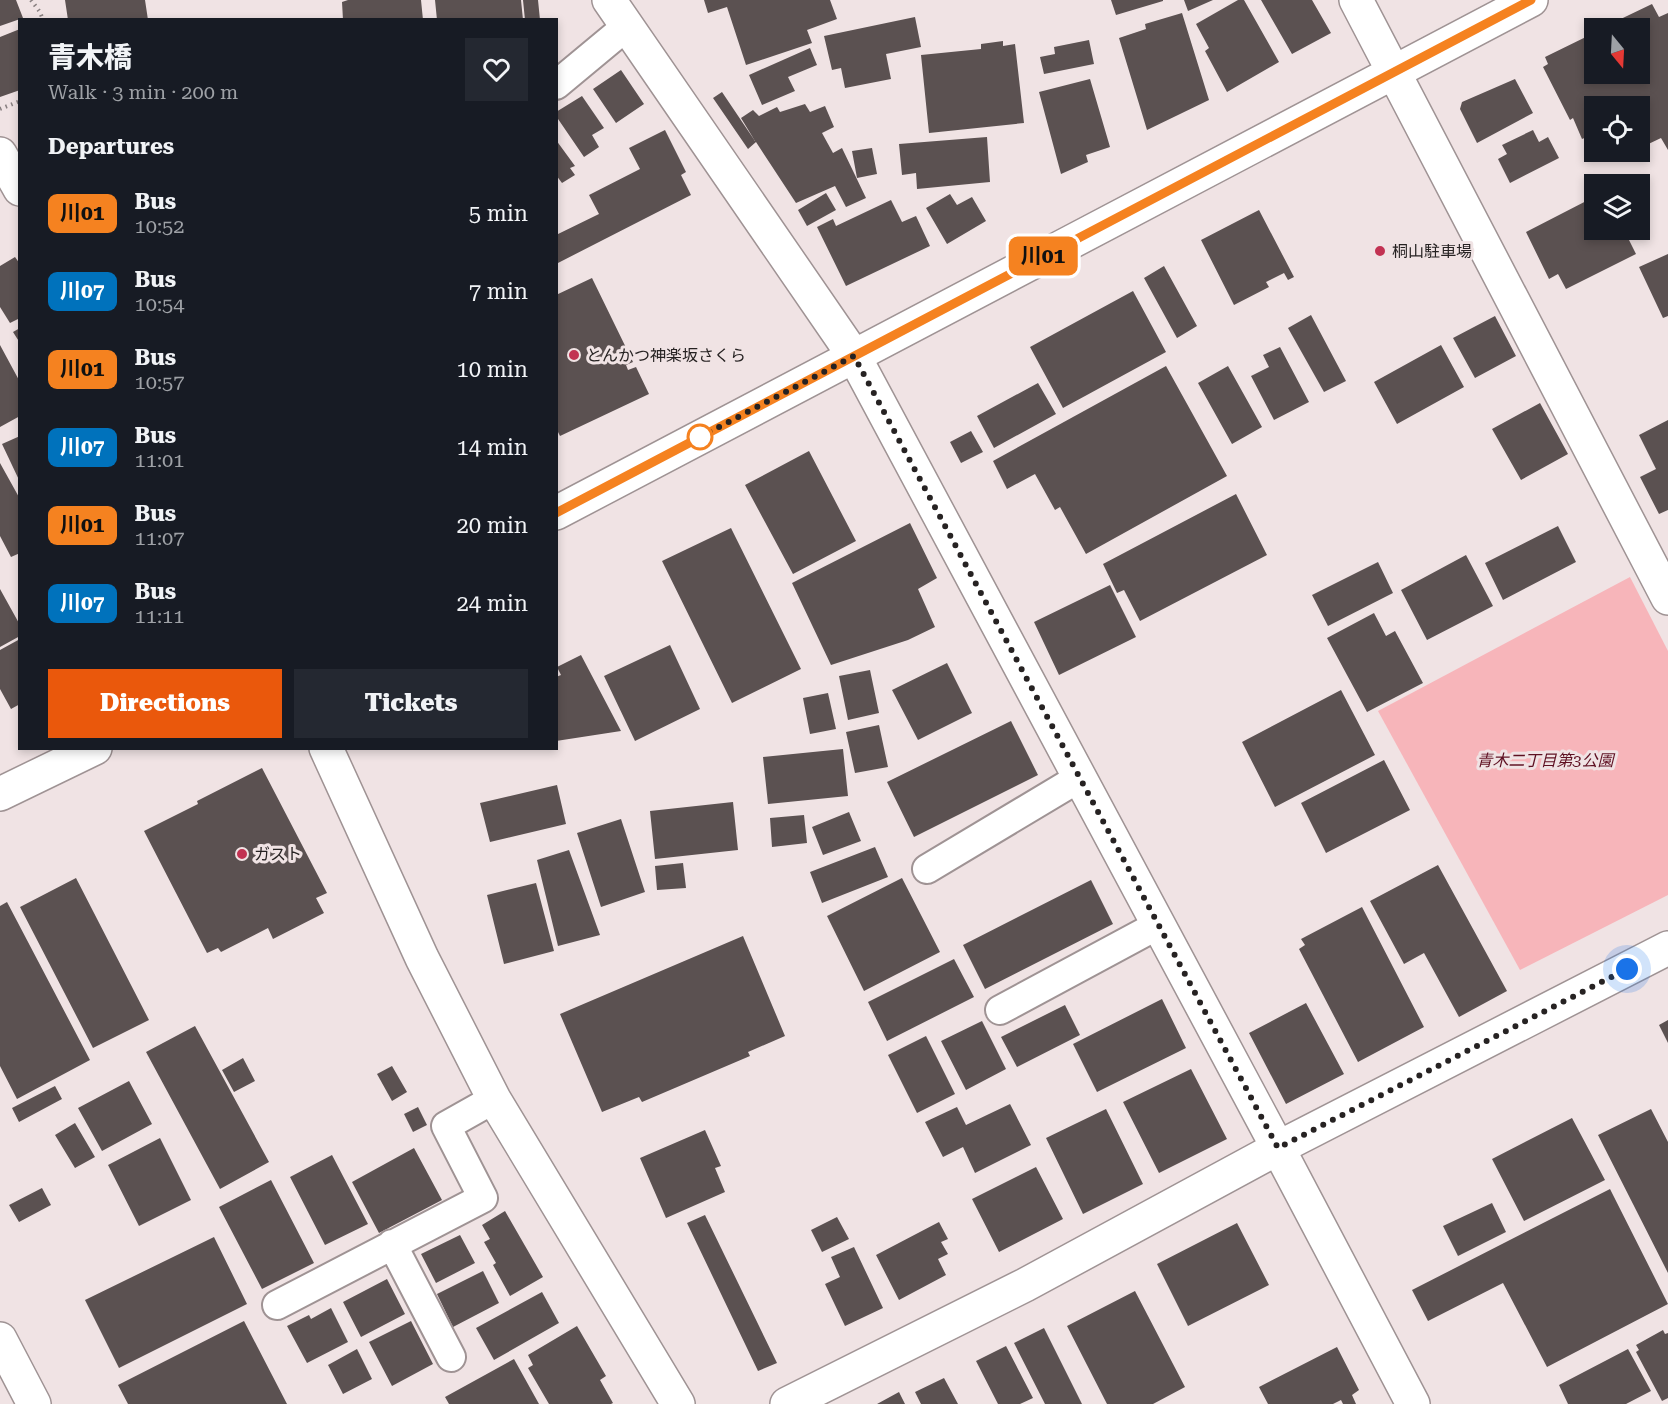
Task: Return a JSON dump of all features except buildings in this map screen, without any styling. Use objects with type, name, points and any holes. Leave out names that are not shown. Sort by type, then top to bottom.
[{"type":"street","points":[[1356,0],[1668,598]]},
{"type":"street","points":[[558,512],[1531,0]]},
{"type":"street","points":[[618,13],[854,356],[1413,1404]]},
{"type":"street","points":[[0,154],[18,186]]},
{"type":"street","points":[[0,794],[91,750]]},
{"type":"street","points":[[327,750],[422,958],[494,1099],[678,1404]]},
{"type":"street","points":[[787,1404],[1025,1284],[1278,1148],[1668,948]]},
{"type":"street","points":[[0,1339],[34,1404]]},
{"type":"lane","points":[[558,84],[618,13]]},
{"type":"lane","points":[[927,869],[1079,778]]},
{"type":"lane","points":[[1000,1010],[1158,925]]},
{"type":"lane","points":[[277,1305],[483,1198],[446,1126],[494,1099]]},
{"type":"lane","points":[[392,1244],[451,1357]]},
{"type":"path","points":[[32,0],[42,18]]},
{"type":"path","points":[[0,109],[18,102]]},
{"type":"green space","name":"青木二丁目第3公園","points":[[1630,577],[1668,651],[1668,895],[1520,970],[1378,711]]},
{"type":"bus line","name":"川01","points":[[558,512],[1531,0]]},
{"type":"place","name":"桐山駐車場","points":[[1380,251]]},
{"type":"place","name":"とんかつ神楽坂さくら","points":[[574,355]]},
{"type":"place","name":"ガスト","points":[[242,854]]},
{"type":"route","points":[[700,437],[854,356],[1278,1148],[1627,969]]}]
